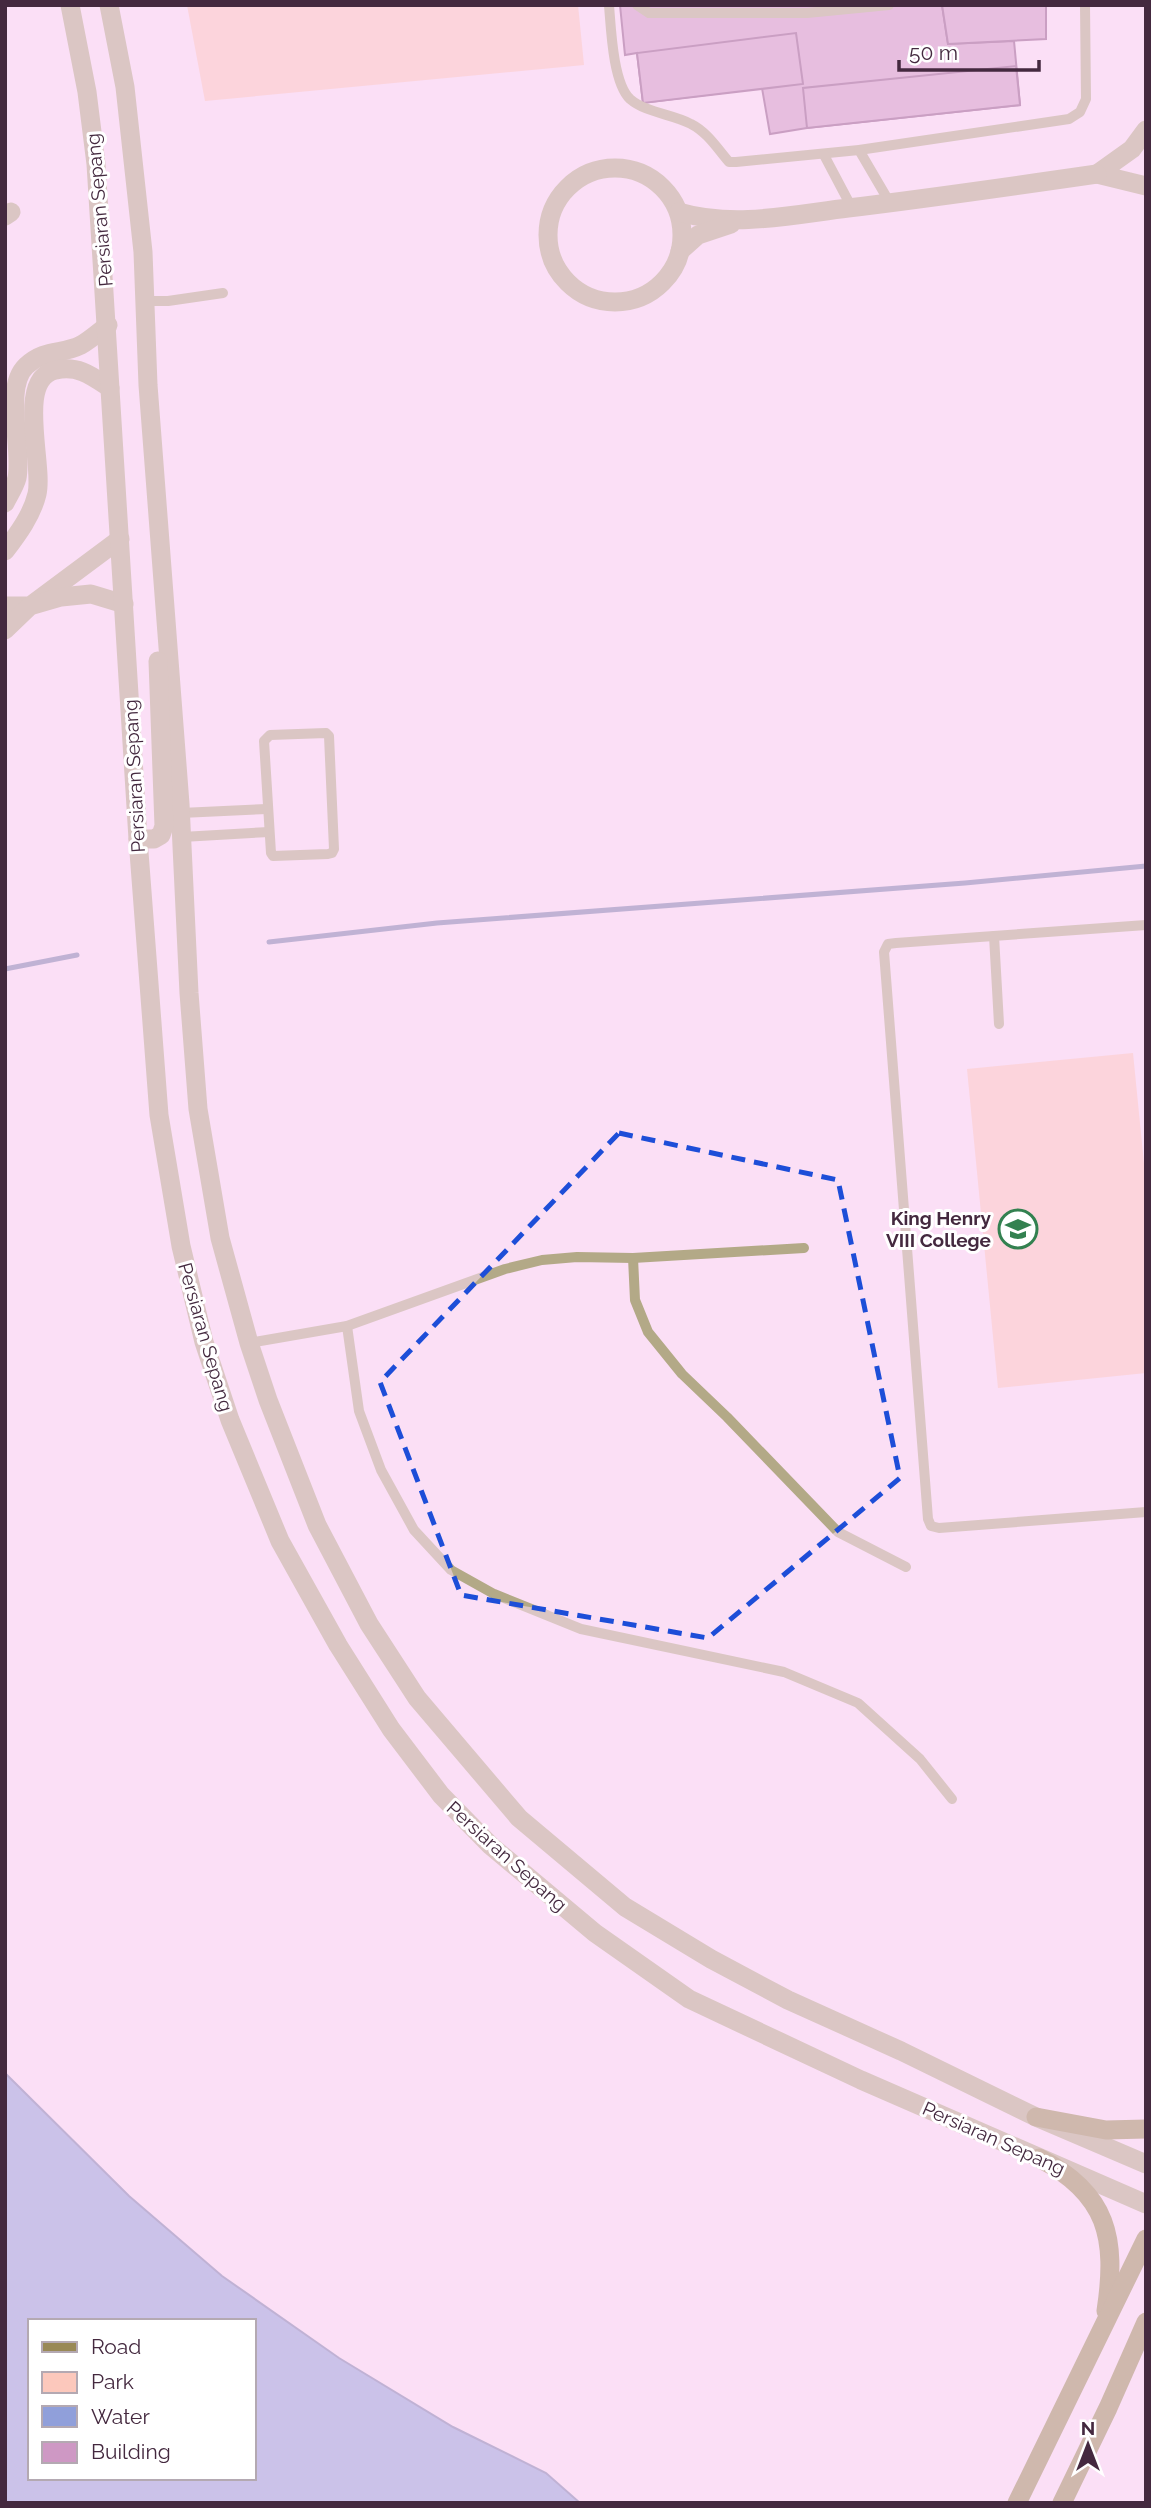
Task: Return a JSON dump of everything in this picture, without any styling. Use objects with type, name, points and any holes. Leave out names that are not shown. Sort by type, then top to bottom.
[{"type":"main road","points":[[1036,2117],[1107,2130],[1146,2129]]},
{"type":"main road","points":[[1039,2158],[1062,2170],[1087,2195],[1103,2218],[1110,2245],[1105,2322]]},
{"type":"main road","points":[[1017,2503],[1146,2239]]},
{"type":"main road","points":[[1062,2503],[1144,2328]]},
{"type":"street","name":"Persiaran Sepang","points":[[70,5],[87,92],[96,163],[138,839],[159,1115],[181,1246],[204,1342],[230,1420],[280,1541],[338,1645],[391,1729],[441,1795],[491,1846],[595,1933],[689,1999],[861,2080],[1146,2204]]},
{"type":"street","name":"Persiaran Sepang","points":[[109,5],[125,87],[143,252],[159,541],[181,813],[189,993],[198,1108],[220,1238],[249,1343],[268,1400],[317,1524],[369,1624],[417,1698],[519,1818],[625,1908],[711,1959],[788,2000],[1036,2117],[1146,2164]]},
{"type":"street","points":[[1097,174],[1132,149],[1146,130]]},
{"type":"street","points":[[609,168],[627,169],[645,175],[660,185],[678,212],[682,228],[680,251],[674,268],[663,282],[648,293],[631,300],[612,302],[594,299],[577,291],[564,279],[554,264],[548,246],[548,228],[557,202],[575,181],[591,172],[609,168]]},
{"type":"street","points":[[678,212],[701,218],[738,221],[1097,174],[1146,186]]},
{"type":"street","points":[[680,251],[698,235],[738,221]]},
{"type":"street","points":[[5,503],[17,480],[15,397],[19,375],[26,366],[45,352],[67,350],[82,345],[107,326]]},
{"type":"street","points":[[5,551],[37,496],[39,482],[33,398],[37,382],[51,371],[68,368],[88,373],[110,388]]},
{"type":"street","points":[[5,630],[30,606],[120,539]]},
{"type":"street","points":[[138,839],[154,839],[161,835],[164,826],[158,692],[159,541]]},
{"type":"street","points":[[5,606],[30,606],[61,597],[91,594],[124,604]]},
{"type":"lane","points":[[609,5],[618,75],[628,98],[637,104],[692,124],[704,132],[729,162],[824,155],[1069,119],[1080,112],[1086,99],[1085,5]]},
{"type":"lane","points":[[638,5],[649,12],[807,12],[889,5]]},
{"type":"lane","points":[[859,150],[890,203]]},
{"type":"lane","points":[[824,155],[852,208]]},
{"type":"lane","points":[[144,301],[168,301],[223,293]]},
{"type":"lane","points":[[326,733],[334,836],[332,853],[273,856],[269,832],[264,741],[266,736],[326,733]]},
{"type":"lane","points":[[181,813],[267,809]]},
{"type":"lane","points":[[182,837],[269,832]]},
{"type":"lane","points":[[1146,925],[896,943],[888,944],[884,952],[930,1526],[939,1528],[1146,1513]]},
{"type":"lane","points":[[994,936],[999,1024]]},
{"type":"lane","points":[[249,1343],[347,1326],[505,1269],[542,1260],[577,1257],[633,1258],[804,1248]]},
{"type":"lane","points":[[633,1258],[635,1300],[649,1332],[682,1374],[838,1532],[906,1567]]},
{"type":"lane","points":[[347,1326],[359,1411],[382,1470],[414,1530],[451,1570],[494,1594],[580,1629],[784,1672],[858,1703],[920,1759],[953,1799]]},
{"type":"highlighted area","points":[[619,1133],[838,1180],[900,1478],[708,1638],[461,1595],[380,1382]]},
{"type":"green space","points":[[187,5],[578,5],[584,65],[205,101]]},
{"type":"green space","points":[[1133,1053],[1146,1184],[1146,1373],[998,1388],[967,1069]]},
{"type":"water","points":[[5,2073],[129,2196],[222,2276],[339,2358],[453,2427],[546,2473],[580,2503],[5,2503]]},
{"type":"building","points":[[620,5],[942,5],[948,44],[1014,41],[1020,105],[770,134],[762,88],[643,103],[637,53],[625,55]]},
{"type":"building","points":[[942,5],[1046,5],[1046,39],[948,44]]},
{"type":"building","points":[[796,33],[803,84],[643,103],[637,53]]},
{"type":"building","points":[[1016,66],[1020,105],[807,128],[803,88]]},
{"type":"waterway","points":[[269,942],[437,923],[965,883],[1146,866]]},
{"type":"waterway","points":[[5,969],[77,955]]},
{"type":"place","name":"King Henry VIII College","points":[[1018,1229]]}]
